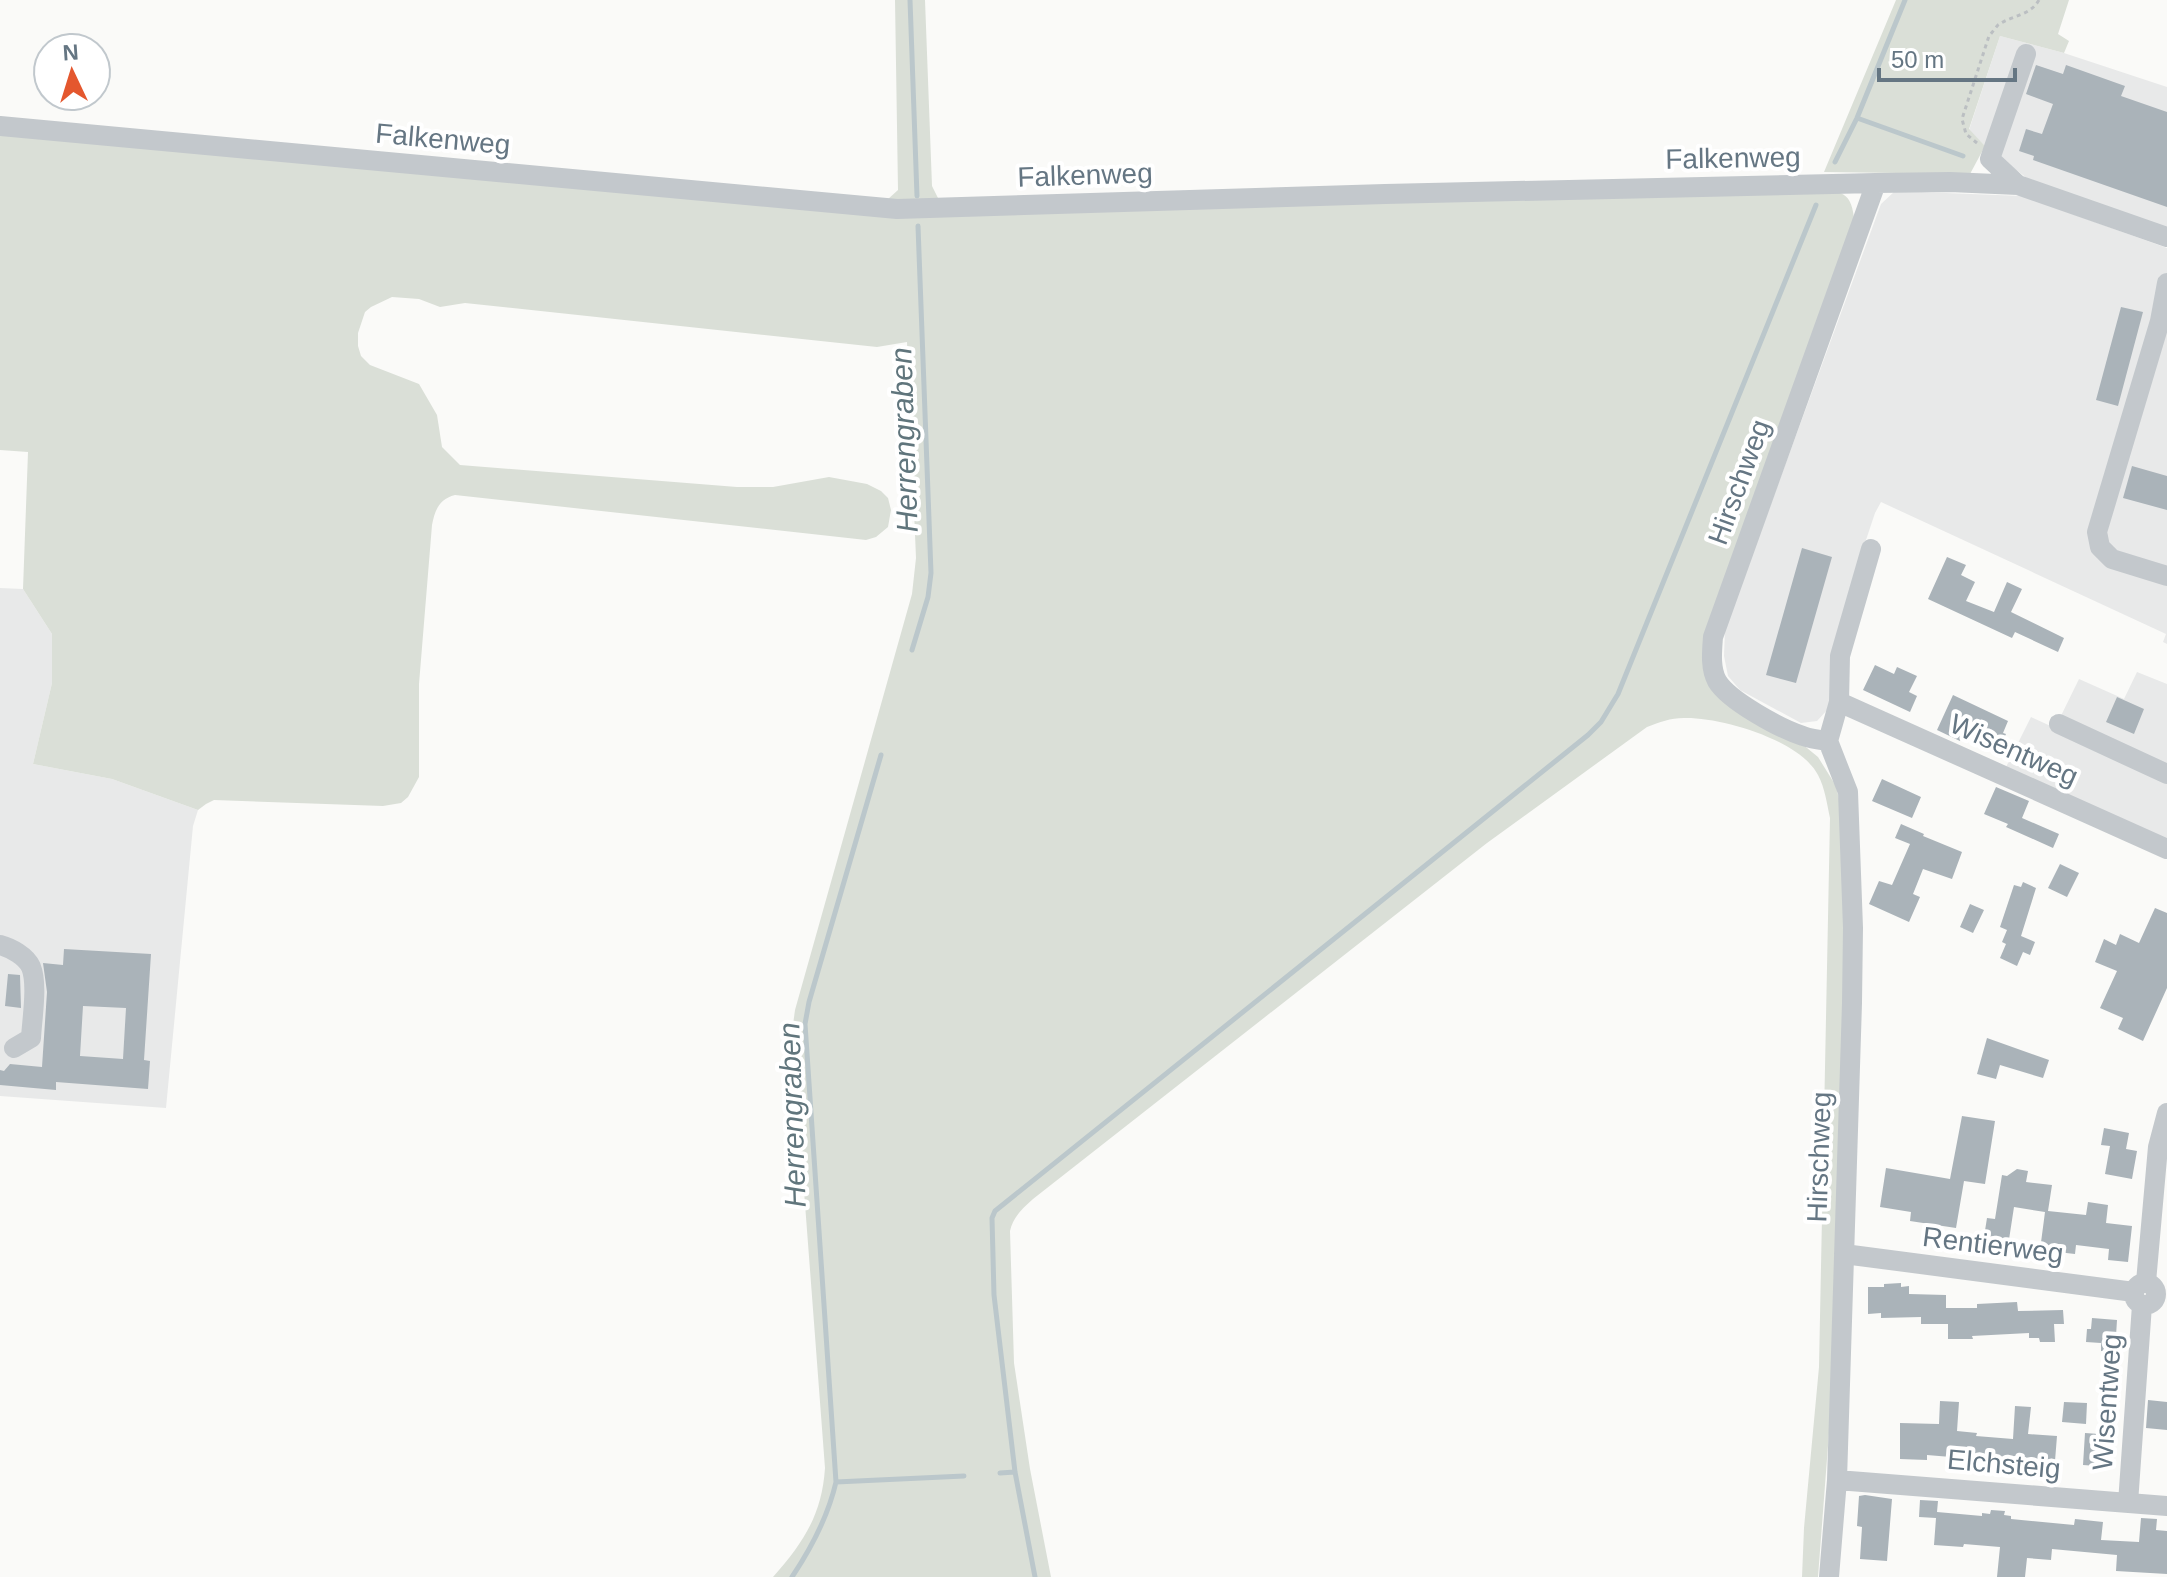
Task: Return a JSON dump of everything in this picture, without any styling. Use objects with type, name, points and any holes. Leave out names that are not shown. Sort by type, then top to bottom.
[{"type":"street","points":[[2018,185],[1990,159],[2026,54]]},
{"type":"street","name":"Falkenweg","points":[[0,126],[897,209],[1876,183],[2018,185],[2167,237]]},
{"type":"street","name":"Hirschweg","points":[[1829,1577],[1837,1480],[1853,928],[1848,792],[1828,741],[1803,736],[1769,720],[1735,698],[1717,681],[1712,656],[1713,637],[1876,183]]},
{"type":"street","points":[[2167,283],[2160,321],[2097,532],[2100,547],[2112,559],[2167,576]]},
{"type":"street","points":[[1828,741],[1839,702],[1840,656],[1871,549]]},
{"type":"street","name":"Wisentweg","points":[[1839,702],[2167,849]]},
{"type":"street","points":[[2059,724],[2167,774]]},
{"type":"street","points":[[0,945],[26,959],[34,978],[31,1038],[14,1048]]},
{"type":"street","name":"Wisentweg","points":[[2128,1503],[2141,1293],[2158,1147],[2167,1113]]},
{"type":"street","name":"Rentierweg","points":[[1844,1254],[2141,1293]]},
{"type":"street","name":"Elchsteig","points":[[1837,1480],[2167,1506]]},
{"type":"path","points":[[1990,159],[1966,134],[1962,119],[1989,36],[1998,25],[2024,14],[2039,0]]},
{"type":"shaded area","points":[[895,0],[925,0],[932,186],[939,200],[887,200],[898,190]]},
{"type":"shaded area","points":[[1896,0],[2069,0],[2058,34],[2069,41],[2064,53],[2000,36],[1969,129],[1985,146],[1970,174],[1824,172]]},
{"type":"shaded area","points":[[2000,36],[2064,53],[2167,87],[2167,229],[2032,182],[1969,130]]},
{"type":"shaded area","points":[[0,134],[872,215],[1812,190],[1846,196],[1854,218],[1703,663],[1818,757],[1836,786],[1842,812],[1845,990],[1834,1367],[1818,1577],[1802,1577],[1819,1367],[1830,818],[1818,775],[1809,762],[1795,751],[1738,726],[1684,718],[1647,727],[1487,843],[1033,1199],[1018,1214],[1010,1231],[1014,1363],[1051,1577],[773,1577],[809,1527],[820,1500],[825,1468],[792,1032],[795,1010],[912,594],[916,558],[907,342],[877,347],[465,303],[440,307],[419,299],[392,297],[371,307],[365,312],[358,333],[361,356],[370,365],[419,384],[437,415],[442,447],[460,465],[737,487],[773,487],[829,477],[867,484],[881,491],[888,498],[891,510],[888,527],[876,537],[866,540],[455,495],[445,499],[432,525],[419,684],[419,777],[408,797],[401,803],[383,806],[214,800],[198,810],[112,779],[33,764],[52,683],[52,634],[23,589],[28,452],[0,450]]},
{"type":"shaded area","points":[[1895,191],[2022,196],[2167,248],[2167,644],[2163,642],[2166,634],[1881,502],[1860,558],[1829,708],[1817,721],[1801,723],[1740,690],[1728,676],[1724,656],[1725,629],[1881,204]]},
{"type":"shaded area","points":[[0,588],[23,589],[52,634],[52,683],[33,764],[112,779],[198,810],[193,826],[166,1108],[0,1096]]},
{"type":"shaded area","points":[[2137,672],[2167,684],[2167,841],[2005,769],[2031,717],[2055,728],[2079,679],[2124,699]]},
{"type":"building","points":[[2036,65],[2063,74],[2066,65],[2125,86],[2121,96],[2167,112],[2167,207],[2033,160],[2034,156],[2019,151],[2026,129],[2042,134],[2053,104],[2026,94]]},
{"type":"building","points":[[2121,307],[2143,312],[2118,406],[2096,400]]},
{"type":"building","points":[[2132,466],[2167,476],[2167,510],[2123,498]]},
{"type":"building","points":[[1802,548],[1832,557],[1796,683],[1766,675]]},
{"type":"building","points":[[1947,557],[1966,565],[1961,575],[1975,582],[1966,601],[1994,612],[2007,582],[2022,589],[2011,612],[2064,638],[2058,652],[2015,632],[2012,638],[1928,599]]},
{"type":"building","points":[[1875,665],[1894,674],[1897,667],[1917,676],[1909,692],[1917,696],[1910,712],[1863,690]]},
{"type":"building","points":[[1953,695],[2008,721],[1998,751],[1963,734],[1960,741],[1937,730]]},
{"type":"building","points":[[2117,697],[2144,709],[2134,734],[2106,722]]},
{"type":"building","points":[[1882,779],[1921,797],[1912,818],[1872,801]]},
{"type":"building","points":[[1996,787],[2029,801],[2022,818],[2059,834],[2053,848],[1984,814]]},
{"type":"building","points":[[1901,824],[1962,852],[1952,879],[1923,869],[1913,894],[1920,897],[1909,922],[1869,904],[1879,881],[1892,885],[1910,844],[1895,838]]},
{"type":"building","points":[[2060,864],[2079,873],[2067,897],[2048,888]]},
{"type":"building","points":[[2023,882],[2036,888],[2021,936],[2035,942],[2030,955],[2023,952],[2017,966],[2000,958],[2006,944],[2002,942],[2007,930],[2000,927],[2014,885],[2021,887]]},
{"type":"building","points":[[1970,904],[1984,910],[1973,933],[1960,927]]},
{"type":"building","points":[[2155,908],[2167,913],[2167,988],[2143,1041],[2118,1029],[2123,1018],[2100,1008],[2117,971],[2095,962],[2104,939],[2116,945],[2120,934],[2139,943]]},
{"type":"building","points":[[64,949],[151,954],[144,1060],[150,1061],[148,1089],[56,1082],[56,1090],[0,1085],[0,1070],[4,1071],[10,1064],[42,1067],[47,992],[43,963],[63,965]],"holes":[[[83,1006],[126,1008],[123,1059],[80,1056]]]},
{"type":"building","points":[[8,974],[20,975],[21,1008],[5,1006]]},
{"type":"building","points":[[1987,1038],[2049,1060],[2043,1078],[2000,1065],[1996,1079],[1977,1074]]},
{"type":"building","points":[[1962,1116],[1995,1121],[1985,1184],[1964,1181],[1956,1228],[1910,1221],[1911,1212],[1880,1207],[1886,1168],[1950,1179]]},
{"type":"building","points":[[2104,1128],[2129,1133],[2126,1149],[2137,1151],[2132,1179],[2105,1174],[2110,1146],[2101,1145]]},
{"type":"building","points":[[2017,1169],[2028,1171],[2026,1182],[2052,1185],[2048,1211],[2086,1215],[2088,1202],[2108,1205],[2106,1223],[2132,1226],[2128,1262],[2108,1260],[2109,1249],[2076,1245],[2075,1254],[2040,1250],[2045,1212],[2014,1207],[2008,1246],[1983,1243],[1987,1218],[1995,1219],[2002,1175],[2007,1176]]},
{"type":"building","points":[[1901,1283],[1901,1287],[1909,1286],[1909,1294],[1946,1295],[1946,1308],[1977,1308],[1977,1304],[2017,1302],[2018,1311],[2063,1310],[2064,1324],[2054,1324],[2055,1342],[2040,1342],[2039,1338],[2029,1338],[2029,1333],[1948,1339],[1948,1324],[1921,1324],[1921,1317],[1881,1318],[1881,1313],[1868,1314],[1868,1287]]},
{"type":"building","points":[[2092,1318],[2117,1320],[2115,1352],[2101,1351],[2101,1343],[2086,1342]]},
{"type":"building","points":[[2148,1400],[2167,1402],[2167,1430],[2146,1428]]},
{"type":"building","points":[[1940,1401],[1959,1402],[1957,1431],[2013,1439],[2015,1406],[2031,1407],[2028,1434],[2057,1436],[2055,1461],[2019,1458],[2018,1468],[1927,1455],[1927,1460],[1900,1459],[1900,1423],[1939,1424]]},
{"type":"building","points":[[2064,1402],[2087,1403],[2086,1424],[2062,1422]]},
{"type":"building","points":[[2085,1433],[2113,1435],[2111,1467],[2083,1465]]},
{"type":"building","points":[[1859,1496],[1892,1499],[1887,1561],[1860,1559],[1862,1527],[1857,1526]]},
{"type":"building","points":[[1920,1500],[1938,1501],[1937,1512],[1982,1516],[1982,1513],[1990,1514],[1991,1510],[2005,1511],[2004,1515],[2011,1516],[2011,1519],[2074,1525],[2075,1519],[2103,1522],[2101,1540],[2139,1542],[2141,1518],[2157,1519],[2156,1530],[2167,1531],[2167,1574],[2116,1571],[2117,1555],[2052,1549],[2051,1560],[2027,1558],[2025,1577],[1997,1577],[2000,1547],[1934,1545],[1936,1518],[1919,1517]]},
{"type":"waterway","name":"Herrengraben","points":[[910,0],[917,196]]},
{"type":"waterway","points":[[1835,162],[1857,118],[1905,0]]},
{"type":"waterway","points":[[1857,118],[1963,156]]},
{"type":"waterway","points":[[1035,1577],[1015,1472],[994,1295],[992,1218],[995,1211],[1601,722],[1618,694],[1816,205]]},
{"type":"waterway","name":"Herrengraben","points":[[912,650],[928,597],[931,573],[918,226]]},
{"type":"waterway","name":"Herrengraben","points":[[792,1577],[818,1531],[836,1482],[805,1024],[881,755]]},
{"type":"waterway","name":"Herrengraben","points":[[1000,1473],[1015,1472]]},
{"type":"waterway","name":"Herrengraben","points":[[836,1482],[964,1476]]}]
